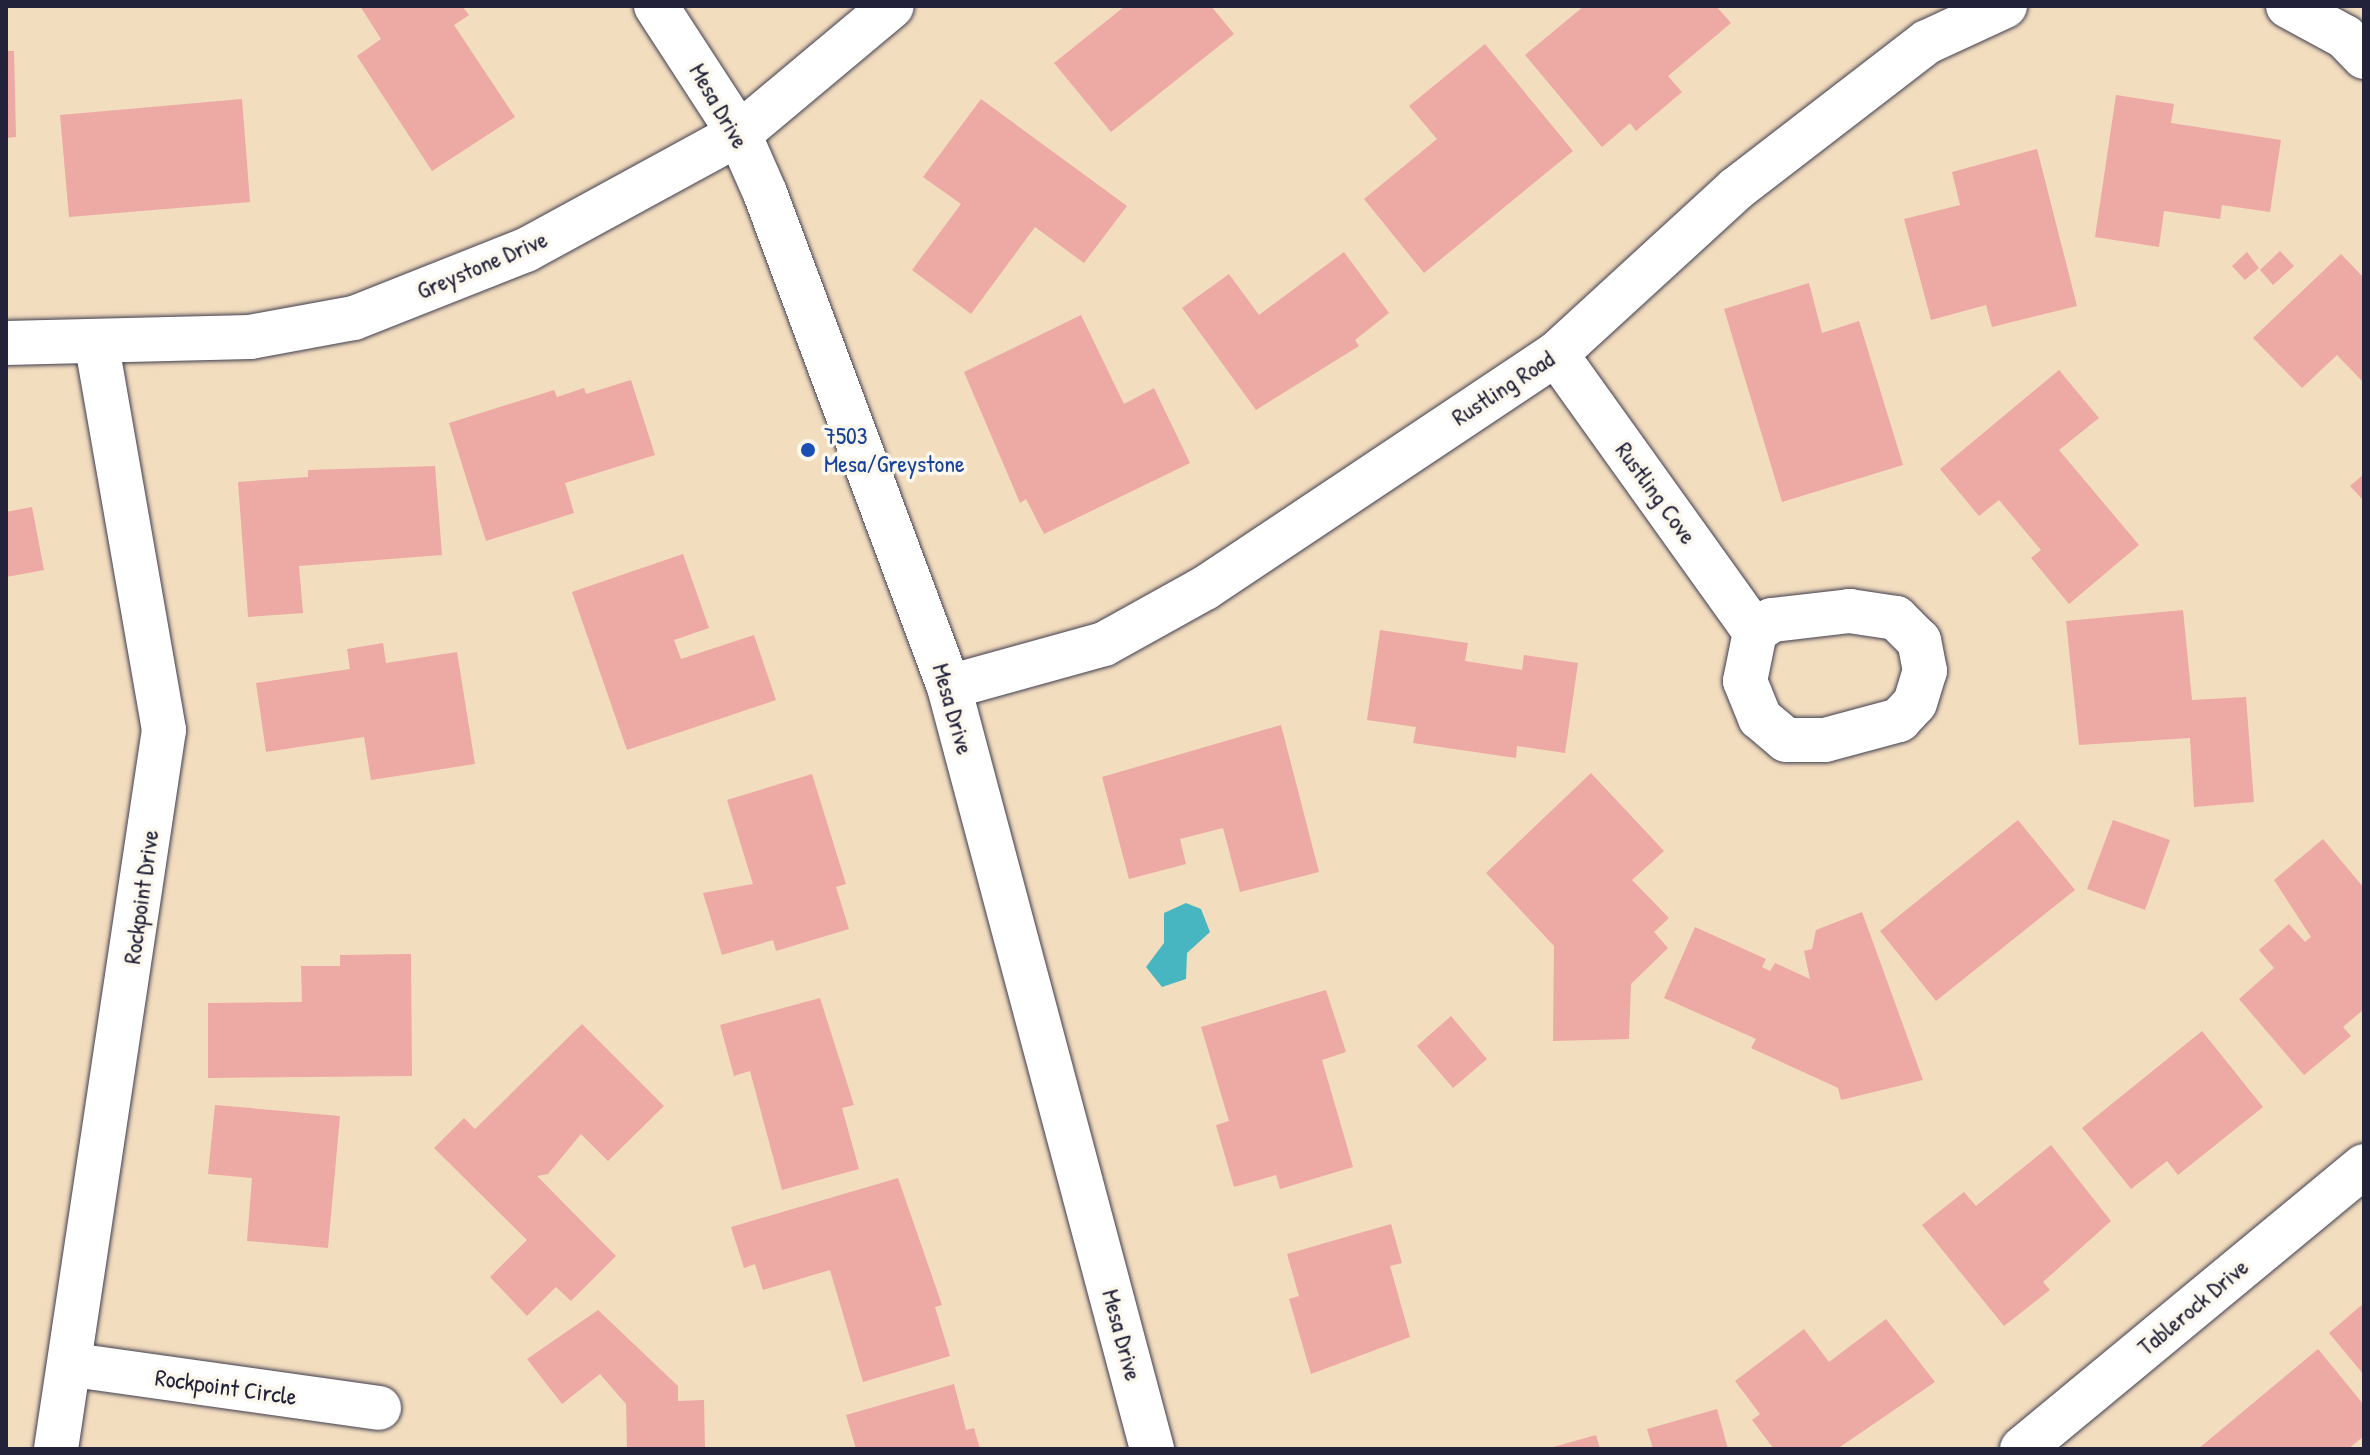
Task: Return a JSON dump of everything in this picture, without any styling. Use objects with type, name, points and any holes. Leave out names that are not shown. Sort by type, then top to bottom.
[{"type":"street","name":"Mesa Drive","points":[[656,6],[739,134],[949,687],[1152,1449]]},
{"type":"street","name":"Greystone Drive","points":[[6,343],[97,345],[250,337],[354,318],[526,250],[739,134],[892,6]]},
{"type":"street","name":"Rustling Road","points":[[949,687],[1104,644],[1205,588],[1556,354],[1736,189],[1927,42],[2005,6]]},
{"type":"street","points":[[2288,6],[2345,37],[2364,57]]},
{"type":"street","name":"Rockpoint Drive","points":[[56,1449],[74,1365],[164,730],[97,345]]},
{"type":"street","name":"Rustling Cove","points":[[1556,354],[1755,632]]},
{"type":"street","name":"Tablerock Drive","points":[[2022,1449],[2364,1166]]},
{"type":"street","name":"Rockpoint Circle","points":[[74,1365],[379,1408]]},
{"type":"water","points":[[1186,903],[1201,909],[1210,932],[1187,953],[1186,979],[1162,987],[1146,967],[1164,943],[1164,913]]},
{"type":"building","points":[[360,6],[462,6],[469,15],[454,25],[515,117],[432,171],[357,56],[381,39]]},
{"type":"building","points":[[1125,6],[1211,6],[1234,34],[1111,132],[1054,63]]},
{"type":"building","points":[[1584,6],[1716,6],[1731,23],[1668,76],[1682,92],[1636,131],[1630,123],[1602,147],[1525,55]]},
{"type":"building","points":[[1485,44],[1573,151],[1424,273],[1364,199],[1437,139],[1409,106]]},
{"type":"building","points":[[6,51],[14,51],[16,137],[6,138]]},
{"type":"building","points":[[2116,95],[2174,104],[2171,123],[2281,140],[2270,212],[2222,205],[2220,219],[2164,211],[2159,247],[2095,237]]},
{"type":"building","points":[[242,99],[250,202],[69,217],[60,115]]},
{"type":"building","points":[[981,99],[1127,206],[1084,263],[1035,227],[971,314],[912,270],[961,204],[923,177]]},
{"type":"building","points":[[2037,149],[2077,306],[1992,327],[1986,305],[1931,320],[1904,219],[1960,205],[1952,172]]},
{"type":"building","points":[[2280,251],[2294,266],[2273,285],[2260,270]]},
{"type":"building","points":[[1344,252],[1389,313],[1355,340],[1359,346],[1256,410],[1182,308],[1229,274],[1259,315]]},
{"type":"building","points":[[2247,252],[2259,268],[2245,280],[2232,266]]},
{"type":"building","points":[[2341,254],[2364,278],[2364,383],[2337,355],[2302,388],[2253,338]]},
{"type":"building","points":[[1809,283],[1822,333],[1859,321],[1903,465],[1782,502],[1724,309]]},
{"type":"building","points":[[1081,315],[1124,404],[1154,388],[1190,463],[1044,534],[1026,499],[1020,503],[964,372]]},
{"type":"building","points":[[2059,370],[2099,418],[2059,450],[2139,545],[2069,604],[2031,558],[2041,550],[1999,500],[1979,516],[1940,469]]},
{"type":"building","points":[[631,380],[655,455],[565,483],[574,513],[486,541],[449,423],[554,390],[557,397],[584,388],[586,394]]},
{"type":"building","points":[[435,466],[442,555],[299,566],[303,613],[248,617],[238,482],[308,477],[308,470]]},
{"type":"building","points":[[2364,474],[2364,501],[2350,486]]},
{"type":"building","points":[[32,507],[44,570],[6,577],[6,512]]},
{"type":"building","points":[[683,554],[709,628],[674,640],[681,659],[754,635],[776,700],[627,750],[572,592]]},
{"type":"building","points":[[2183,610],[2192,700],[2246,697],[2254,802],[2194,807],[2190,738],[2079,745],[2066,621]]},
{"type":"building","points":[[1380,630],[1468,643],[1465,661],[1522,670],[1524,655],[1578,663],[1565,753],[1517,746],[1516,758],[1413,743],[1416,727],[1367,720]]},
{"type":"building","points":[[383,643],[386,663],[457,652],[475,764],[371,780],[364,737],[266,752],[256,683],[350,669],[347,649]]},
{"type":"building","points":[[1281,725],[1319,872],[1240,892],[1223,828],[1180,839],[1186,864],[1129,879],[1102,777]]},
{"type":"building","points":[[1591,773],[1664,851],[1632,880],[1669,918],[1654,932],[1668,948],[1631,984],[1629,1039],[1553,1041],[1554,946],[1486,873]]},
{"type":"building","points":[[812,774],[846,884],[836,887],[849,929],[776,951],[773,940],[722,955],[703,893],[753,884],[727,800]]},
{"type":"building","points":[[2018,820],[2075,890],[1936,1001],[1880,931]]},
{"type":"building","points":[[2113,820],[2170,840],[2145,910],[2087,889]]},
{"type":"building","points":[[2323,839],[2364,888],[2364,1009],[2343,1027],[2351,1036],[2304,1075],[2239,999],[2274,968],[2259,950],[2289,924],[2305,942],[2311,937],[2274,880]]},
{"type":"building","points":[[1862,912],[1923,1080],[1841,1100],[1838,1088],[1751,1048],[1756,1039],[1664,998],[1695,927],[1766,959],[1762,967],[1770,971],[1775,963],[1810,979],[1804,951],[1812,949],[1816,930]]},
{"type":"building","points":[[411,954],[412,1076],[208,1078],[208,1003],[302,1002],[301,966],[340,966],[340,955]]},
{"type":"building","points":[[1326,990],[1346,1052],[1322,1060],[1353,1167],[1280,1189],[1276,1175],[1234,1187],[1216,1125],[1229,1121],[1201,1027]]},
{"type":"building","points":[[820,998],[854,1105],[842,1108],[859,1169],[782,1190],[750,1071],[734,1076],[720,1025]]},
{"type":"building","points":[[1451,1016],[1487,1059],[1453,1088],[1417,1046]]},
{"type":"building","points":[[582,1024],[664,1106],[608,1161],[581,1134],[548,1174],[537,1176],[616,1256],[571,1301],[556,1287],[527,1316],[490,1277],[527,1240],[434,1148],[464,1118],[475,1129]]},
{"type":"building","points":[[2202,1031],[2263,1107],[2178,1175],[2167,1161],[2131,1189],[2082,1128]]},
{"type":"building","points":[[215,1105],[340,1116],[328,1248],[247,1241],[252,1178],[208,1174]]},
{"type":"building","points":[[2051,1145],[2111,1221],[2043,1282],[2050,1290],[2004,1326],[1922,1225],[1964,1192],[1976,1206]]},
{"type":"building","points":[[898,1178],[942,1305],[935,1307],[950,1356],[863,1382],[830,1270],[763,1290],[755,1264],[744,1268],[731,1227]]},
{"type":"building","points":[[1391,1224],[1402,1263],[1390,1266],[1410,1337],[1311,1374],[1289,1299],[1299,1296],[1287,1254]]},
{"type":"building","points":[[2364,1303],[2364,1375],[2329,1333]]},
{"type":"building","points":[[598,1310],[678,1386],[678,1401],[704,1400],[705,1449],[627,1449],[626,1404],[600,1374],[562,1404],[527,1359]]},
{"type":"building","points":[[1886,1319],[1935,1382],[1837,1449],[1774,1449],[1752,1420],[1760,1414],[1735,1381],[1804,1329],[1829,1362]]},
{"type":"building","points":[[2318,1349],[2364,1405],[2364,1436],[2348,1449],[2198,1449]]},
{"type":"building","points":[[954,1384],[966,1430],[974,1428],[980,1449],[856,1449],[846,1415]]},
{"type":"building","points":[[1717,1409],[1728,1449],[1653,1449],[1647,1429]]},
{"type":"building","points":[[1596,1435],[1600,1449],[1550,1449],[1550,1448]]},
{"type":"place","name":"7503 Mesa/Greystone","points":[[808,450]]}]
